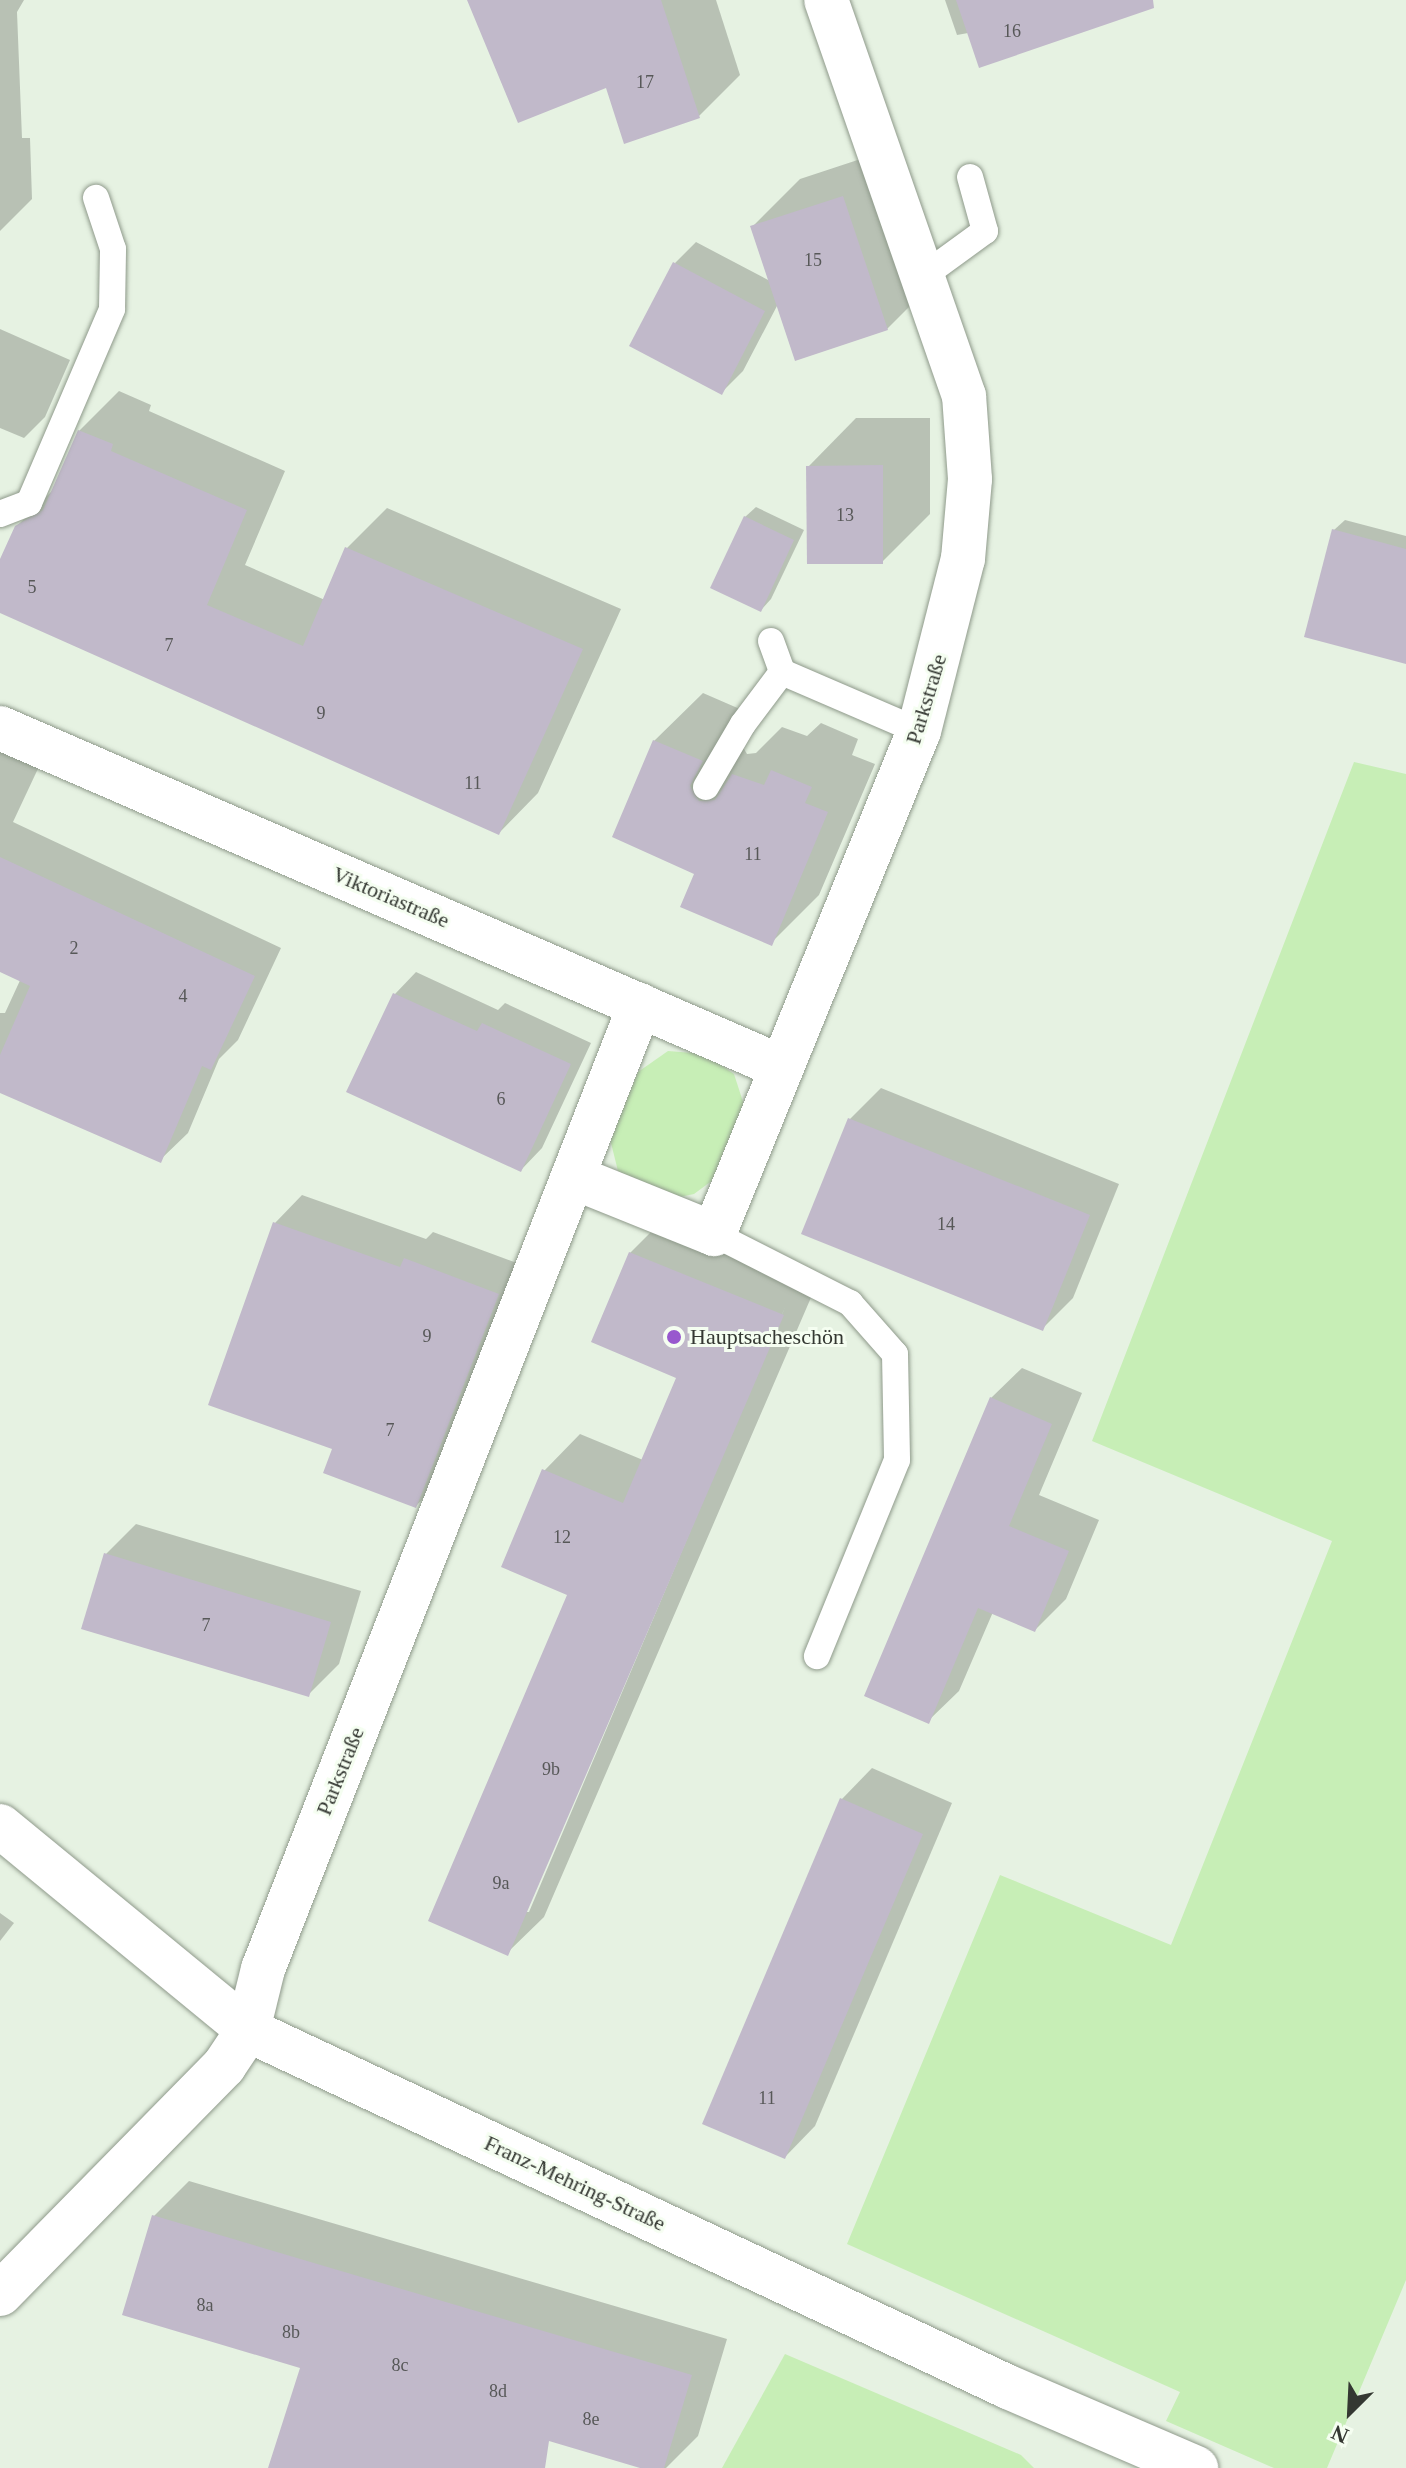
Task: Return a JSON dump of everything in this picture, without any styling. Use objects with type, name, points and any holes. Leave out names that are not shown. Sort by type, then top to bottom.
[{"type":"street","name":"Parkstraße","points":[[714,1234],[919,731],[963,559],[970,479],[964,396],[926,274],[826,0]]},
{"type":"street","name":"Viktoriastraße","points":[[0,728],[781,1067]]},
{"type":"street","name":"Parkstraße","points":[[0,2294],[224,2066],[248,2030],[269,1955],[640,1005]]},
{"type":"street","points":[[573,1177],[714,1234]]},
{"type":"street","name":"Franz-Mehring-Straße","points":[[0,1826],[248,2030],[1008,2387],[1196,2468]]},
{"type":"lane","points":[[926,274],[985,231],[970,177]]},
{"type":"lane","points":[[0,514],[29,503],[112,309],[113,249],[96,198]]},
{"type":"lane","points":[[771,641],[782,672],[919,731]]},
{"type":"lane","points":[[706,787],[743,724],[782,672]]},
{"type":"lane","points":[[714,1234],[850,1303],[895,1354],[897,1460],[817,1656]]},
{"type":"green space","points":[[1354,762],[1406,774],[1406,2280],[1327,2468],[1274,2468],[1166,2421],[1180,2392],[847,2244],[1000,1875],[1171,1945],[1332,1541],[1092,1441]]},
{"type":"green space","points":[[668,1051],[705,1054],[734,1074],[745,1108],[721,1174],[694,1194],[675,1198],[647,1193],[618,1171],[610,1139],[638,1072]]},
{"type":"green space","points":[[785,2354],[1021,2455],[1034,2468],[722,2468]]},
{"type":"building","points":[[467,0],[661,0],[700,118],[624,144],[606,88],[518,123]]},
{"type":"building","points":[[956,0],[1153,0],[1154,8],[979,68]]},
{"type":"building","points":[[843,196],[888,330],[795,361],[750,226]]},
{"type":"building","points":[[673,262],[765,311],[722,395],[629,346]]},
{"type":"building","points":[[78,430],[113,444],[111,451],[247,510],[207,605],[303,646],[345,547],[583,649],[499,835],[0,613],[0,559],[15,526],[43,510]]},
{"type":"building","points":[[883,465],[883,564],[807,564],[806,466]]},
{"type":"building","points":[[744,516],[794,540],[761,612],[710,588]]},
{"type":"building","points":[[1332,529],[1406,549],[1406,664],[1304,637]]},
{"type":"building","points":[[653,740],[703,761],[690,786],[699,801],[715,800],[732,774],[764,785],[771,770],[812,787],[805,803],[828,812],[772,946],[680,907],[694,874],[612,837]]},
{"type":"building","points":[[0,857],[255,976],[211,1070],[202,1066],[161,1163],[0,1093],[0,1055],[30,986],[0,972]]},
{"type":"building","points":[[393,993],[477,1031],[482,1023],[571,1064],[521,1172],[346,1092]]},
{"type":"building","points":[[848,1118],[1090,1215],[1043,1331],[801,1234]]},
{"type":"building","points":[[273,1222],[400,1267],[404,1258],[499,1294],[416,1508],[323,1473],[332,1449],[208,1405]]},
{"type":"building","points":[[629,1252],[784,1315],[508,1956],[428,1921],[567,1595],[501,1567],[542,1469],[623,1503],[676,1378],[591,1342]]},
{"type":"building","points":[[990,1397],[1052,1424],[1009,1526],[1069,1551],[1035,1632],[978,1608],[929,1724],[864,1696]]},
{"type":"building","points":[[104,1553],[331,1622],[309,1697],[81,1629]]},
{"type":"building","points":[[840,1798],[923,1834],[785,2159],[702,2124]]},
{"type":"building","points":[[152,2215],[692,2375],[664,2468],[640,2468],[549,2441],[545,2468],[268,2468],[300,2368],[122,2315]]},
{"type":"place","name":"Hauptsacheschön","points":[[674,1337]]}]
